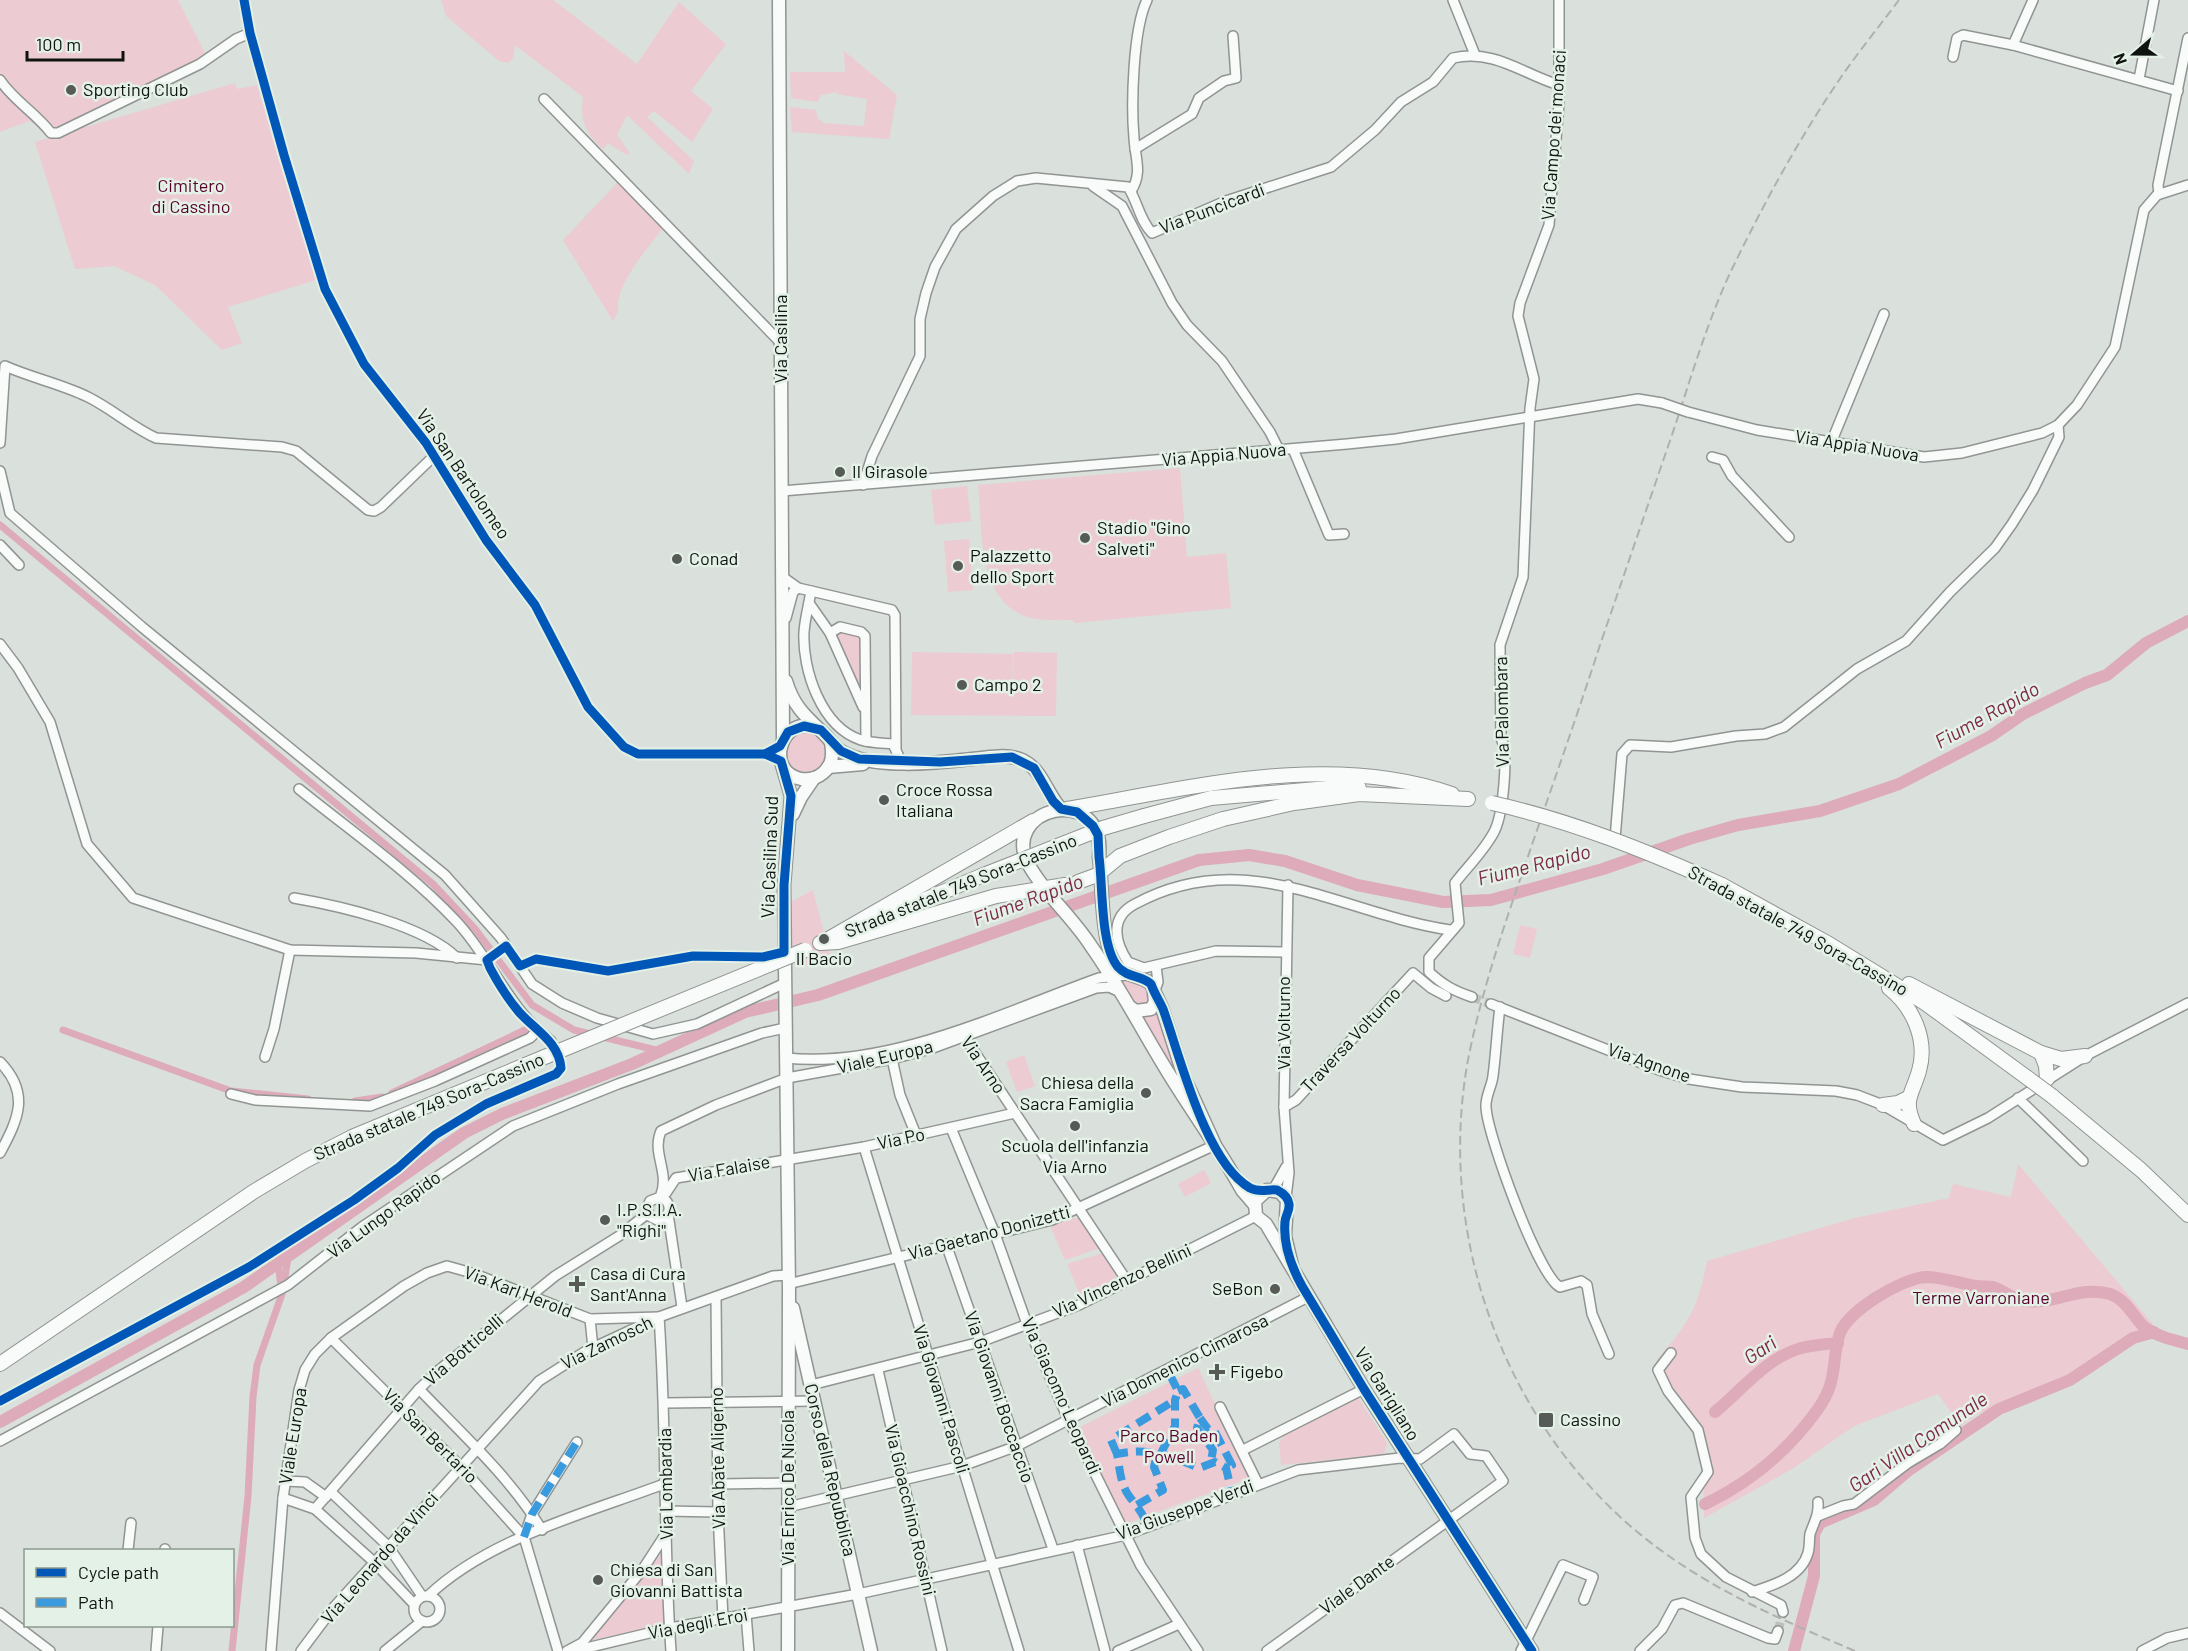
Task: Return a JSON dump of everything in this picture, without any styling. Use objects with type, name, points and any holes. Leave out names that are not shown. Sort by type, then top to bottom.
[{"type":"highway","points":[[1064,809],[1230,781],[1324,775],[1402,781],[1468,799]]},
{"type":"highway","name":"Strada statale 749 Sora-Cassino","points":[[0,1364],[253,1192],[305,1161],[352,1137],[981,876],[1103,828],[1211,798],[1340,787],[1468,799],[1547,816],[1615,839],[1722,885],[1829,944],[1925,1003],[2052,1096],[2140,1170],[2188,1215]]},
{"type":"highway","points":[[820,943],[869,934],[996,896],[1026,890],[1049,892],[1071,883],[1101,876],[1120,856],[1169,837],[1223,819],[1294,803],[1359,794],[1468,799]]},
{"type":"highway","points":[[820,943],[1036,819]]},
{"type":"highway","points":[[1829,944],[2041,1053],[2061,1059],[2085,1056]]},
{"type":"highway","points":[[1829,944],[1891,989],[1905,1003],[1916,1022],[1920,1043],[1920,1070],[1908,1098],[1908,1109],[1914,1124]]},
{"type":"highway","points":[[2041,1053],[2046,1066],[2047,1080]]},
{"type":"highway","points":[[1883,1105],[1898,1103],[1908,1098]]},
{"type":"main road","name":"Via Casilina","points":[[779,0],[784,578],[781,763]]},
{"type":"main road","name":"Via Casilina","points":[[784,677],[792,701],[801,713],[841,751],[859,761]]},
{"type":"main road","points":[[781,743],[788,732],[804,726],[821,730]]},
{"type":"main road","points":[[828,767],[833,751],[831,742]]},
{"type":"main road","points":[[781,763],[800,778],[814,778],[828,767],[859,761],[895,762],[1011,757],[1034,768],[1053,801],[1064,809],[1077,812],[1094,826],[1098,835],[1099,857],[1087,875],[1071,883],[1043,880],[1032,871],[1024,851],[1028,830],[1036,819],[1042,793],[1038,781],[1031,772],[1011,762],[940,768],[859,761]]},
{"type":"main road","name":"Via Casilina Sud","points":[[781,763],[791,796],[784,885],[788,1283]]},
{"type":"main road","name":"Via Casilina Sud","points":[[788,827],[801,797],[814,778]]},
{"type":"main road","points":[[1036,819],[1064,809]]},
{"type":"main road","name":"Via Garigliano","points":[[1099,857],[1108,943],[1113,959],[1127,975],[1147,980],[1156,988],[1184,1077],[1215,1145]]},
{"type":"main road","name":"Via Garigliano","points":[[1032,871],[1073,921],[1107,971],[1293,1270],[1364,1389],[1408,1458],[1450,1517],[1523,1646],[1532,1651]]},
{"type":"main road","points":[[1097,978],[1107,971]]},
{"type":"main road","points":[[1130,1007],[1145,1012],[1151,1009],[1155,1002],[1156,988]]},
{"type":"main road","name":"Via Garigliano","points":[[1231,1170],[1250,1188],[1286,1197],[1289,1208],[1285,1219],[1285,1236],[1293,1270]]},
{"type":"main road","points":[[1268,1191],[1259,1215],[1276,1224],[1285,1219]]},
{"type":"main road","name":"Via Enrico De Nicola","points":[[788,1283],[793,1330],[788,1402],[788,1651]]},
{"type":"main road","name":"Corso della Repubblica","points":[[793,1330],[811,1385],[872,1651]]},
{"type":"street","name":"Via San Bartolomeo","points":[[244,0],[250,33],[284,155],[325,289],[364,364],[434,456],[486,540],[535,605],[588,706],[624,747],[647,756],[765,754]]},
{"type":"street","points":[[863,485],[872,456],[920,356],[920,319],[926,293],[935,267],[956,229],[993,196],[1017,182],[1036,178],[1128,187],[1131,191],[1139,177],[1135,149],[1135,70],[1140,19],[1147,0]]},
{"type":"street","points":[[1453,0],[1475,55],[1518,66],[1544,80],[1560,85]]},
{"type":"street","name":"Via Campo dei monaci","points":[[1530,413],[1534,380],[1518,316],[1520,303],[1549,225],[1560,85],[1559,0]]},
{"type":"street","points":[[2013,45],[2033,0]]},
{"type":"street","points":[[2139,79],[2154,0]]},
{"type":"street","points":[[0,80],[12,98],[42,121],[51,133],[58,133],[200,64],[236,39],[250,33]]},
{"type":"street","points":[[1953,57],[1957,38],[1963,35],[2013,45],[2178,91]]},
{"type":"street","points":[[1135,149],[1192,114],[1199,98],[1224,81],[1236,78],[1233,36]]},
{"type":"street","points":[[2188,39],[2158,185],[2159,194],[2188,185]]},
{"type":"street","name":"Via Puncicardi","points":[[1131,191],[1138,201],[1142,223],[1152,233],[1226,201],[1331,167],[1376,130],[1401,102],[1433,82],[1453,58],[1475,55]]},
{"type":"street","points":[[544,99],[782,343]]},
{"type":"street","points":[[1087,183],[1102,190],[1122,206],[1172,303],[1187,325],[1222,361],[1270,432],[1279,450]]},
{"type":"street","name":"Via Appia Nuova","points":[[782,490],[1396,439],[1530,413],[1638,399],[1662,403],[1723,423],[1907,456],[1937,457],[2029,437],[2058,425],[2077,405],[2115,347],[2141,217],[2148,204],[2159,194]]},
{"type":"street","points":[[1832,443],[1884,314]]},
{"type":"street","points":[[0,443],[2,361],[84,395],[156,438],[282,447],[296,451],[368,510],[374,511],[381,507],[434,456]]},
{"type":"street","name":"Via Palombara","points":[[1472,997],[1450,990],[1429,972],[1429,958],[1450,930],[1459,923],[1455,883],[1495,830],[1502,793],[1506,748],[1501,738],[1500,645],[1523,577],[1530,413]]},
{"type":"street","points":[[1615,839],[1622,754],[1630,745],[1671,747],[1765,734],[1784,727],[1857,669],[1906,641],[1950,592],[1995,548],[2012,524],[2033,490],[2059,436],[2058,425]]},
{"type":"street","points":[[1293,449],[1329,535],[1344,534]]},
{"type":"street","points":[[1712,458],[1724,460],[1732,476],[1789,537]]},
{"type":"street","points":[[0,471],[10,513],[142,627],[444,874],[506,946],[532,984],[562,1003],[597,1018],[653,1034],[697,1024],[785,986]]},
{"type":"street","points":[[0,545],[19,565]]},
{"type":"street","points":[[784,578],[798,588],[892,610],[895,615],[896,749],[898,757],[895,762]]},
{"type":"street","points":[[784,628],[791,596],[798,588]]},
{"type":"street","points":[[811,591],[805,647],[816,691],[822,705],[840,726],[866,741],[892,744],[896,749]]},
{"type":"street","points":[[809,603],[830,633],[865,712]]},
{"type":"street","points":[[830,633],[840,627],[863,633],[866,741]]},
{"type":"street","points":[[0,644],[18,668],[50,722],[87,844],[133,898],[290,950],[416,953],[487,960],[506,946]]},
{"type":"street","points":[[781,743],[765,754],[781,763]]},
{"type":"street","points":[[299,789],[457,921],[487,960],[499,984],[537,1031],[551,1041]]},
{"type":"street","points":[[1285,952],[1216,951],[1156,966],[1135,966],[1121,952],[1116,927],[1127,908],[1156,895],[1204,881],[1235,879],[1288,885],[1414,925],[1450,930]]},
{"type":"street","name":"Via Volturno","points":[[1286,1197],[1289,1173],[1284,1107],[1288,885]]},
{"type":"street","points":[[294,898],[354,910],[415,932],[448,949],[459,959]]},
{"type":"street","points":[[265,1057],[274,1029],[290,950]]},
{"type":"street","points":[[520,966],[536,959],[608,971],[693,956],[763,957],[784,952]]},
{"type":"street","points":[[1156,966],[1156,988]]},
{"type":"street","points":[[1107,971],[1127,975]]},
{"type":"street","name":"Traversa Volturno","points":[[1284,1107],[1296,1100],[1413,973],[1446,996]]},
{"type":"street","name":"Viale Europa","points":[[661,1198],[665,1183],[657,1140],[661,1131],[716,1105],[787,1078],[892,1059],[1097,978]]},
{"type":"street","name":"Viale Europa","points":[[786,1058],[807,1060],[841,1058],[890,1049],[962,1033],[1096,988],[1109,987],[1120,992]]},
{"type":"street","points":[[2083,1161],[2018,1098],[2085,1056],[2188,1003]]},
{"type":"street","name":"Via Agnone","points":[[1608,1354],[1592,1314],[1587,1285],[1581,1281],[1560,1287],[1550,1280],[1519,1214],[1497,1151],[1486,1106],[1493,1078],[1496,1005],[1659,1070],[1689,1079],[1781,1091],[1836,1091],[1883,1105],[1943,1140],[1949,1139],[2018,1098]]},
{"type":"street","name":"Via Lungo Rapido","points":[[0,1441],[288,1285],[372,1221],[513,1126],[629,1080],[785,1023]]},
{"type":"street","points":[[231,1094],[370,1106],[456,1072],[530,1038],[537,1031]]},
{"type":"street","name":"Via Arno","points":[[962,1033],[1127,1281]]},
{"type":"street","points":[[890,1049],[900,1095],[916,1135]]},
{"type":"street","points":[[0,1062],[16,1082],[20,1094],[14,1122],[0,1153]]},
{"type":"street","name":"Via Po","points":[[786,1159],[864,1147],[1015,1113]]},
{"type":"street","name":"Via Giacomo Leopardi","points":[[951,1128],[995,1234],[1027,1324],[1070,1421],[1140,1566],[1198,1651]]},
{"type":"street","name":"Via Gaetano Donizetti","points":[[788,1283],[1052,1220],[1215,1145]]},
{"type":"street","name":"Via Giovanni Pascoli","points":[[864,1147],[900,1257],[927,1355],[1019,1651]]},
{"type":"street","name":"Via Falaise","points":[[661,1198],[673,1181],[786,1159]]},
{"type":"street","name":"Via Volturno","points":[[1268,1191],[1284,1173],[1287,1162]]},
{"type":"street","points":[[666,1216],[657,1220],[646,1217],[648,1203],[661,1198],[669,1205],[666,1216],[682,1307]]},
{"type":"street","name":"Via Vincenzo Bellini","points":[[811,1385],[878,1370],[980,1342],[1078,1305],[1259,1215]]},
{"type":"street","name":"Via Botticelli","points":[[315,1509],[418,1389],[528,1296],[646,1217]]},
{"type":"street","name":"Via Giovanni Boccaccio","points":[[946,1244],[1053,1549]]},
{"type":"street","name":"Viale Europa","points":[[273,1649],[283,1498],[299,1389],[305,1370],[315,1354],[331,1338],[404,1286],[427,1273],[447,1266]]},
{"type":"street","name":"Via Karl Herold","points":[[447,1266],[472,1273],[590,1319]]},
{"type":"street","name":"Via Zamosch","points":[[460,1466],[538,1381],[593,1347],[682,1307],[716,1298],[773,1276],[788,1283]]},
{"type":"street","name":"Via Domenico Cimarosa","points":[[788,1507],[962,1466],[1017,1446],[1070,1421],[1308,1297]]},
{"type":"street","name":"Via Abate Aligerno","points":[[716,1298],[718,1512],[723,1619]]},
{"type":"street","points":[[593,1347],[590,1319],[659,1317]]},
{"type":"street","name":"Via Lombardia","points":[[659,1317],[665,1403],[664,1511],[671,1651]]},
{"type":"street","name":"Via San Bertario","points":[[331,1338],[460,1466],[524,1537]]},
{"type":"street","points":[[1671,1353],[1658,1370],[1668,1390],[1698,1430],[1708,1472],[1691,1497],[1695,1538],[1701,1554],[1726,1577],[1781,1605],[1783,1612]]},
{"type":"street","name":"Via Gioacchino Rossini","points":[[878,1370],[942,1651]]},
{"type":"street","name":"Via San Bertario","points":[[418,1389],[476,1448],[532,1514],[542,1530]]},
{"type":"street","points":[[1243,1450],[1364,1389]]},
{"type":"street","points":[[665,1403],[814,1401]]},
{"type":"street","points":[[1220,1407],[1258,1484]]},
{"type":"street","points":[[1818,1516],[1854,1504],[1908,1463],[1940,1444],[1956,1430]]},
{"type":"street","name":"Via Giuseppe Verdi","points":[[858,1594],[1053,1549],[1126,1535],[1298,1470],[1408,1458],[1420,1459],[1454,1434],[1470,1454],[1486,1456],[1503,1481],[1450,1517]]},
{"type":"street","points":[[558,1651],[524,1537],[532,1514],[577,1442]]},
{"type":"street","name":"Via Leonardo da Vinci","points":[[302,1651],[334,1607],[460,1466]]},
{"type":"street","points":[[286,1481],[305,1482],[328,1494],[388,1546],[425,1596],[435,1599],[440,1610],[434,1620],[422,1621],[385,1651]]},
{"type":"street","points":[[718,1484],[788,1483]]},
{"type":"street","points":[[414,1604],[475,1562],[524,1537],[664,1484]]},
{"type":"street","points":[[283,1498],[315,1509],[374,1562],[414,1604],[414,1612],[422,1621]]},
{"type":"street","points":[[1752,1592],[1778,1583],[1804,1564],[1809,1550],[1810,1534],[1818,1516],[1818,1502]]},
{"type":"street","points":[[664,1511],[718,1512]]},
{"type":"street","name":"Viale Dante","points":[[1267,1651],[1450,1517]]},
{"type":"street","points":[[128,1549],[131,1523]]},
{"type":"street","points":[[579,1648],[643,1569],[666,1534]]},
{"type":"street","points":[[1077,1545],[1105,1651]]},
{"type":"street","points":[[1523,1646],[1532,1633],[1563,1565],[1593,1577],[1584,1600]]},
{"type":"street","name":"Via degli Eroi","points":[[567,1651],[670,1628],[858,1594]]},
{"type":"street","points":[[1640,1651],[1662,1629],[1675,1605],[1683,1603],[1768,1638],[1775,1639],[1778,1630]]},
{"type":"street","points":[[0,1613],[50,1651]]},
{"type":"street","points":[[746,1614],[749,1651]]},
{"type":"street","points":[[1118,1651],[1179,1624]]},
{"type":"street","points":[[156,1651],[158,1627]]},
{"type":"street","points":[[2142,1651],[2168,1638],[2188,1633]]},
{"type":"green space","name":"Sporting Club","points":[[0,0],[178,0],[208,59],[51,133],[29,121],[0,132]]},
{"type":"green space","points":[[441,0],[553,0],[637,64],[679,2],[726,44],[691,91],[713,109],[692,142],[654,111],[647,117],[694,161],[689,174],[627,115],[617,135],[630,153],[627,155],[608,143],[603,149],[585,126],[582,113],[583,97],[515,45],[513,58],[508,63],[499,61],[446,16]]},
{"type":"green space","points":[[844,51],[897,95],[889,139],[792,132],[790,107],[816,110],[818,119],[824,123],[864,126],[867,99],[837,94],[837,92],[821,95],[818,102],[791,98],[790,72],[845,72]]},
{"type":"green space","name":"Cimitero di Cassino","points":[[235,83],[237,89],[257,85],[316,280],[228,307],[242,343],[222,350],[155,285],[114,266],[75,269],[35,142]]},
{"type":"green space","points":[[619,181],[663,228],[626,280],[618,302],[618,312],[613,321],[563,240]]},
{"type":"green space","name":"Stadio \"Gino Salveti\"","points":[[1180,468],[1187,557],[1226,553],[1231,608],[1074,623],[1073,620],[1031,618],[1013,610],[1000,598],[991,581],[982,543],[978,485]]},
{"type":"green space","points":[[967,486],[971,521],[935,525],[931,490]]},
{"type":"green space","name":"Palazzetto dello Sport","points":[[969,539],[973,590],[948,592],[944,541]]},
{"type":"green space","points":[[841,631],[861,635],[862,693],[835,635]]},
{"type":"green space","name":"Campo 2","points":[[912,652],[1013,654],[1012,703],[1014,652],[1057,653],[1056,716],[911,715]]},
{"type":"green space","points":[[807,731],[822,738],[829,753],[822,768],[807,775],[792,768],[785,753],[792,738]]},
{"type":"green space","points":[[813,890],[830,956],[811,967],[791,961],[791,902]]},
{"type":"green space","points":[[1520,925],[1537,929],[1530,958],[1513,954]]},
{"type":"green space","points":[[1119,980],[1139,981],[1151,992],[1147,1008],[1134,1004]]},
{"type":"green space","points":[[1159,1007],[1175,1069],[1171,1069],[1140,1016],[1152,1014]]},
{"type":"green space","points":[[1024,1055],[1035,1086],[1017,1092],[1006,1062]]},
{"type":"green space","name":"Terme Varroniane","points":[[2018,1164],[2157,1329],[2113,1347],[2069,1377],[1976,1415],[1961,1426],[1938,1394],[1854,1426],[1792,1469],[1704,1518],[1703,1450],[1657,1360],[1677,1336],[1690,1315],[1700,1292],[1707,1261],[1855,1218],[1949,1198],[1953,1184],[2011,1197]]},
{"type":"green space","points":[[1204,1170],[1211,1183],[1185,1197],[1178,1184]]},
{"type":"green space","points":[[1073,1218],[1081,1218],[1100,1248],[1065,1260],[1050,1226]]},
{"type":"green space","points":[[1103,1253],[1117,1275],[1114,1280],[1081,1297],[1067,1264]]},
{"type":"green space","name":"Parco Baden Powell","points":[[1198,1368],[1250,1478],[1125,1524],[1078,1428]]},
{"type":"green space","points":[[1357,1396],[1387,1443],[1384,1454],[1281,1465],[1279,1443],[1285,1433]]},
{"type":"green space","points":[[662,1553],[665,1625],[591,1640]]},
{"type":"waterway","points":[[0,525],[433,884],[476,930],[532,1005],[574,1030],[660,1051]]},
{"type":"waterway","name":"Fiume Rapido","points":[[0,1422],[244,1287],[464,1133],[502,1114],[632,1064],[745,1012],[818,995],[1199,860],[1249,855],[1285,861],[1357,885],[1443,902],[1491,900],[1603,869],[1689,839],[1738,825],[1820,811],[1899,784],[1991,736],[2023,714],[2085,683],[2107,675],[2146,643],[2188,621]]},
{"type":"waterway","points":[[392,1093],[529,1028]]},
{"type":"waterway","points":[[63,1030],[231,1091],[308,1099]]},
{"type":"waterway","points":[[355,1101],[382,1097]]},
{"type":"waterway","points":[[285,1277],[288,1257]]},
{"type":"waterway","points":[[232,1651],[248,1496],[253,1397],[257,1365],[282,1294],[278,1263]]},
{"type":"waterway","points":[[1705,1504],[1738,1486],[1768,1464],[1794,1438],[1818,1409],[1829,1390],[1839,1336],[1843,1327],[1863,1307],[1903,1283],[1932,1277],[1975,1286],[1993,1287],[2025,1301],[2046,1300],[2089,1292],[2110,1294],[2124,1303],[2147,1329],[2188,1344]]},
{"type":"waterway","name":"Gari Villa Comunale","points":[[1794,1651],[1814,1576],[1814,1534],[1820,1523],[1874,1500],[1909,1470],[1999,1409],[2070,1380],[2133,1338],[2154,1332]]},
{"type":"waterway","name":"Gari","points":[[1715,1412],[1777,1359],[1801,1348],[1838,1343]]},
{"type":"tunnel","points":[[1472,997],[1491,1004]]},
{"type":"tunnel","points":[[1778,1631],[1783,1612]]},
{"type":"railway","points":[[1855,1651],[1758,1608],[1688,1569],[1666,1554],[1612,1509],[1565,1457],[1527,1399],[1496,1336],[1475,1269],[1463,1200],[1460,1130],[1468,1060],[1493,961],[1715,309],[1755,223],[1807,130],[1843,75],[1899,0]]},
{"type":"marked path","points":[[1161,1453],[1175,1426],[1175,1400],[1178,1391],[1171,1377]]},
{"type":"marked path","points":[[1178,1391],[1183,1389],[1200,1418],[1197,1428],[1213,1450],[1211,1461]]},
{"type":"marked path","points":[[1117,1454],[1111,1440],[1175,1400]]},
{"type":"marked path","points":[[1200,1418],[1208,1429],[1213,1428],[1232,1465],[1226,1468]]},
{"type":"marked path","points":[[524,1537],[532,1514],[577,1442]]},
{"type":"marked path","points":[[1145,1520],[1124,1486],[1117,1454],[1149,1452],[1169,1456],[1199,1468],[1215,1462],[1226,1468],[1231,1489]]},
{"type":"marked path","points":[[1137,1505],[1163,1490],[1154,1467],[1157,1454]]},
{"type":"cycle path","points":[[0,1401],[249,1267],[354,1200],[398,1168],[435,1135],[486,1104],[556,1074],[561,1068],[556,1051],[515,1007],[490,968],[487,960],[506,946],[520,966],[536,959],[608,971],[693,956],[763,957],[784,952],[784,885],[791,796],[781,761],[765,754],[638,754],[624,747],[588,707],[535,605],[486,540],[426,443],[364,364],[325,289],[284,155],[250,33],[244,0]]},
{"type":"cycle path","points":[[765,754],[780,746],[788,732],[804,726],[821,730],[841,751],[859,759],[940,762],[1012,757],[1034,768],[1053,801],[1061,809],[1077,812],[1093,826],[1098,835],[1103,915],[1112,957],[1122,971],[1151,984],[1163,1009],[1196,1106],[1220,1156],[1234,1175],[1250,1188],[1260,1191],[1277,1190],[1286,1197],[1289,1207],[1285,1222],[1287,1247],[1302,1286],[1364,1389],[1532,1651]]},
{"type":"place","name":"Sporting Club","points":[[71,90]]},
{"type":"place","name":"Il Girasole","points":[[840,472]]},
{"type":"place","name":"Stadio \"Gino Salveti\"","points":[[1085,538]]},
{"type":"place","name":"Conad","points":[[677,559]]},
{"type":"place","name":"Palazzetto dello Sport","points":[[958,566]]},
{"type":"place","name":"Campo 2","points":[[962,685]]},
{"type":"place","name":"Croce Rossa Italiana","points":[[884,800]]},
{"type":"place","name":"Il Bacio","points":[[824,939]]},
{"type":"place","name":"Chiesa della Sacra Famiglia","points":[[1146,1093]]},
{"type":"place","name":"Scuola dell'infanzia Via Arno","points":[[1075,1126]]},
{"type":"place","name":"I.P.S.I.A. \"Righi\"","points":[[605,1220]]},
{"type":"place","name":"Casa di Cura Sant'Anna","points":[[577,1284]]},
{"type":"place","name":"SeBon","points":[[1275,1289]]},
{"type":"place","name":"Figebo","points":[[1217,1372]]},
{"type":"place","name":"Cassino","points":[[1546,1420]]},
{"type":"place","name":"Chiesa di San Giovanni Battista","points":[[598,1580]]}]
